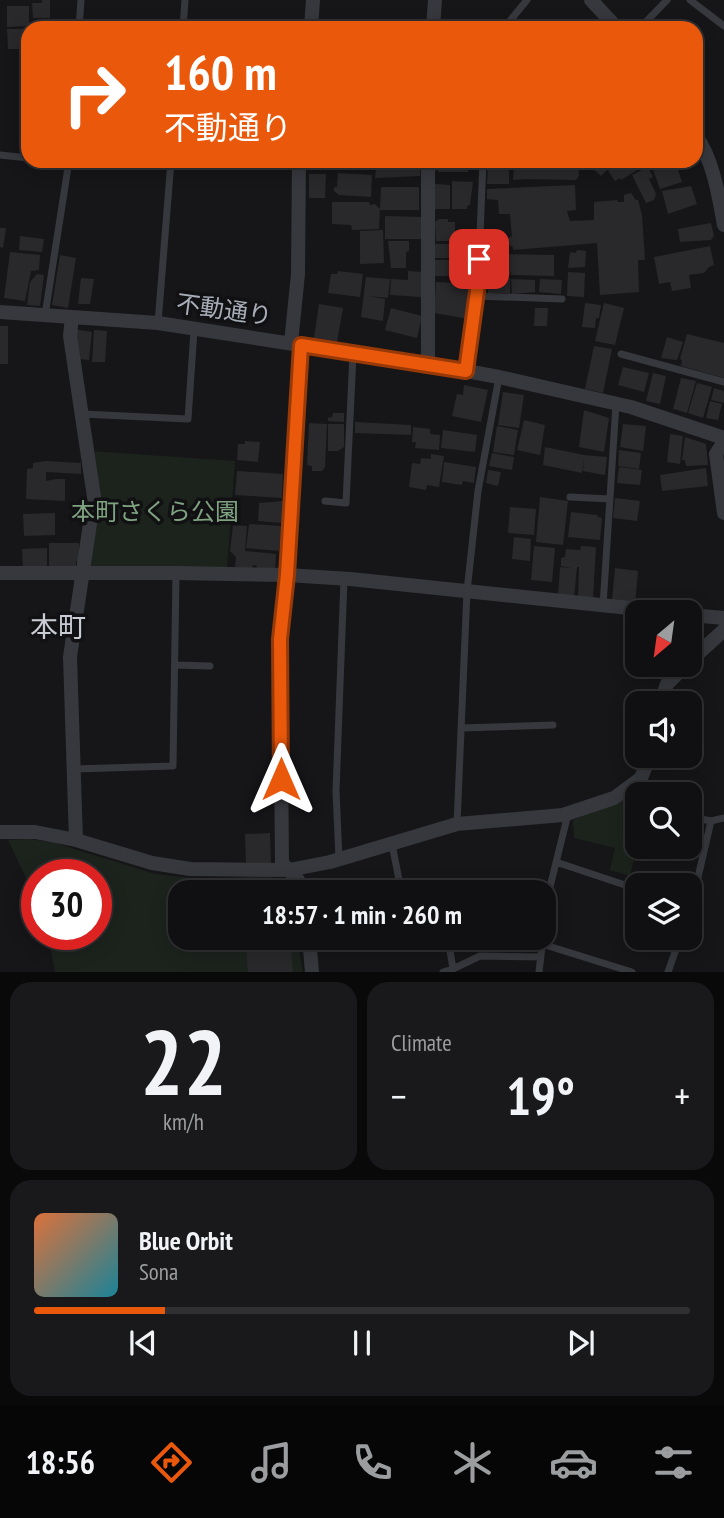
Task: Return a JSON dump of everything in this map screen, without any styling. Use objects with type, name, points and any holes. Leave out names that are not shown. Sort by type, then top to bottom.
[{"type":"street","points":[[312,21],[313,0]]},
{"type":"street","points":[[434,21],[435,0]]},
{"type":"street","points":[[591,0],[610,21]]},
{"type":"street","points":[[703,146],[718,176],[724,225]]},
{"type":"street","points":[[298,880],[282,863],[280,639],[287,575],[296,344],[299,168]]},
{"type":"street","points":[[428,168],[428,366]]},
{"type":"street","name":"不動通り","points":[[0,312],[158,323],[466,371],[616,404],[724,440]]},
{"type":"street","points":[[72,317],[70,336],[94,497],[70,657],[76,840]]},
{"type":"street","points":[[724,440],[716,454],[724,513]]},
{"type":"street","points":[[0,573],[287,575],[625,608]]},
{"type":"street","points":[[702,616],[724,618]]},
{"type":"street","points":[[702,650],[724,630]]},
{"type":"street","points":[[0,832],[35,832],[76,840],[152,863],[190,869],[289,870],[339,860],[457,824],[569,814],[625,795]]},
{"type":"street","points":[[310,950],[313,972]]},
{"type":"lane","points":[[80,21],[81,0]]},
{"type":"lane","points":[[184,21],[185,0]]},
{"type":"lane","points":[[510,21],[527,0]]},
{"type":"lane","points":[[647,21],[667,0]]},
{"type":"lane","points":[[690,0],[724,26]]},
{"type":"lane","points":[[0,155],[21,157]]},
{"type":"lane","points":[[45,315],[68,168]]},
{"type":"lane","points":[[158,323],[171,168]]},
{"type":"lane","points":[[466,371],[478,284],[482,168]]},
{"type":"lane","points":[[476,296],[562,299]]},
{"type":"lane","points":[[82,414],[188,419],[194,330]]},
{"type":"lane","points":[[325,501],[346,503],[353,353]]},
{"type":"lane","points":[[621,354],[724,382]]},
{"type":"lane","points":[[457,824],[467,591],[478,491],[499,377]]},
{"type":"lane","points":[[603,606],[616,404]]},
{"type":"lane","points":[[570,497],[610,499]]},
{"type":"lane","points":[[74,769],[173,766],[176,573]]},
{"type":"lane","points":[[339,860],[336,791],[344,579]]},
{"type":"lane","points":[[175,665],[210,666]]},
{"type":"lane","points":[[461,727],[553,725]]},
{"type":"lane","points":[[552,880],[569,814]]},
{"type":"lane","points":[[702,819],[711,821],[724,818]]},
{"type":"lane","points":[[699,873],[711,821]]},
{"type":"lane","points":[[392,844],[399,880]]},
{"type":"lane","points":[[556,862],[625,885]]},
{"type":"lane","points":[[556,946],[632,972]]},
{"type":"lane","points":[[450,950],[453,969]]},
{"type":"lane","points":[[539,972],[541,950]]},
{"type":"lane","points":[[668,972],[676,950]]},
{"type":"lane","points":[[443,972],[480,956],[541,957]]},
{"type":"green space","name":"本町さくら公園","points":[[90,451],[235,461],[227,568],[92,568],[89,560]]},
{"type":"green space","points":[[625,798],[625,859],[634,859],[631,873],[625,874],[610,870],[615,848],[574,838],[573,820]]},
{"type":"green space","points":[[29,839],[55,843],[107,859],[21,859],[21,867],[8,840]]},
{"type":"green space","points":[[112,861],[155,874],[198,879],[268,876],[278,880],[168,880],[168,950],[299,950],[303,972],[55,972],[51,950],[112,950]]},
{"type":"building","points":[[42,0],[50,0],[50,18],[33,18],[32,3],[42,3]]},
{"type":"building","points":[[7,6],[29,6],[29,21],[21,21],[21,26],[7,27]]},
{"type":"building","points":[[7,29],[21,29],[21,49],[8,49]]},
{"type":"building","points":[[376,168],[420,168],[420,176],[375,178]]},
{"type":"building","points":[[438,168],[468,168],[468,172],[438,172]]},
{"type":"building","points":[[488,168],[509,168],[509,184],[487,184]]},
{"type":"building","points":[[578,168],[579,176],[576,180],[513,180],[514,169]]},
{"type":"building","points":[[594,168],[609,168],[601,176]]},
{"type":"building","points":[[612,168],[640,168],[615,181],[608,171]]},
{"type":"building","points":[[648,168],[653,177],[649,179],[656,194],[654,200],[646,203],[632,175]]},
{"type":"building","points":[[652,168],[677,168],[682,182],[660,189]]},
{"type":"building","points":[[338,173],[372,175],[371,197],[339,195],[334,191]]},
{"type":"building","points":[[309,174],[326,174],[325,198],[309,198]]},
{"type":"building","points":[[452,181],[473,182],[467,209],[452,209]]},
{"type":"building","points":[[435,184],[450,185],[450,209],[434,209]]},
{"type":"building","points":[[575,185],[576,210],[567,211],[570,221],[594,220],[594,202],[624,202],[624,195],[631,193],[638,200],[642,215],[645,260],[638,260],[639,292],[600,295],[597,243],[513,250],[513,247],[507,244],[507,239],[512,236],[510,214],[499,214],[498,200],[487,199],[487,189]]},
{"type":"building","points":[[691,186],[697,204],[668,214],[662,191]]},
{"type":"building","points":[[381,187],[419,187],[419,210],[380,210]]},
{"type":"building","points":[[332,202],[375,204],[380,209],[379,229],[352,230],[351,225],[332,224]]},
{"type":"building","points":[[385,216],[421,217],[421,239],[385,239]]},
{"type":"building","points":[[439,219],[455,222],[455,241],[436,241],[435,222]]},
{"type":"building","points":[[711,223],[714,236],[711,240],[680,242],[678,229]]},
{"type":"building","points":[[0,228],[6,228],[3,248],[0,247]]},
{"type":"building","points":[[383,230],[384,263],[360,264],[360,231]]},
{"type":"building","points":[[20,236],[44,239],[42,252],[19,250]]},
{"type":"building","points":[[388,241],[409,241],[406,268],[391,268]]},
{"type":"building","points":[[433,244],[451,244],[451,258],[433,258]]},
{"type":"building","points":[[710,246],[714,265],[704,273],[689,275],[691,288],[672,291],[670,282],[659,284],[654,257]]},
{"type":"building","points":[[577,250],[586,251],[585,267],[568,268],[570,252],[576,253]]},
{"type":"building","points":[[10,252],[40,255],[39,270],[31,271],[25,301],[4,298]]},
{"type":"building","points":[[491,254],[554,255],[554,276],[511,275],[511,271],[510,275],[491,275]]},
{"type":"building","points":[[60,255],[76,258],[68,308],[52,305]]},
{"type":"building","points":[[454,259],[472,259],[472,280],[454,279]]},
{"type":"building","points":[[434,260],[453,260],[453,276],[434,276]]},
{"type":"building","points":[[338,271],[363,274],[360,297],[328,293],[331,274],[337,274]]},
{"type":"building","points":[[408,271],[422,272],[421,297],[390,295],[391,279],[408,280]]},
{"type":"building","points":[[568,272],[585,273],[584,297],[567,296]]},
{"type":"building","points":[[37,274],[44,275],[40,306],[27,305],[30,282]]},
{"type":"building","points":[[366,277],[390,279],[388,298],[368,296],[385,299],[383,321],[361,317]]},
{"type":"building","points":[[81,278],[94,279],[90,304],[78,304]]},
{"type":"building","points":[[487,278],[510,279],[510,293],[488,293]]},
{"type":"building","points":[[511,279],[535,280],[535,292],[512,294]]},
{"type":"building","points":[[540,279],[562,280],[561,294],[539,292]]},
{"type":"building","points":[[436,282],[471,284],[469,319],[434,313]]},
{"type":"building","points":[[585,303],[601,305],[595,328],[582,327]]},
{"type":"building","points":[[604,303],[624,308],[615,345],[595,341]]},
{"type":"building","points":[[319,304],[343,308],[337,342],[314,338]]},
{"type":"building","points":[[391,308],[422,316],[417,338],[385,330]]},
{"type":"building","points":[[535,308],[548,308],[547,326],[534,326]]},
{"type":"building","points":[[0,326],[8,326],[8,364],[0,364]]},
{"type":"building","points":[[74,329],[92,332],[89,360],[80,359]]},
{"type":"building","points":[[94,330],[107,331],[105,362],[92,362]]},
{"type":"building","points":[[687,334],[724,343],[724,378],[681,366],[680,359]]},
{"type":"building","points":[[667,337],[683,342],[677,360],[661,358]]},
{"type":"building","points":[[594,346],[612,349],[603,393],[585,389]]},
{"type":"building","points":[[623,367],[649,373],[644,392],[618,385]]},
{"type":"building","points":[[653,373],[666,376],[660,404],[646,401]]},
{"type":"building","points":[[681,378],[696,381],[687,413],[673,409]]},
{"type":"building","points":[[697,383],[712,387],[703,418],[688,413]]},
{"type":"building","points":[[464,385],[488,390],[481,422],[452,416],[457,394],[463,395]]},
{"type":"building","points":[[714,388],[724,391],[724,403],[711,400]]},
{"type":"building","points":[[503,392],[524,395],[519,428],[498,425]]},
{"type":"building","points":[[710,401],[722,404],[718,420],[706,418]]},
{"type":"building","points":[[584,410],[609,418],[604,452],[579,447]]},
{"type":"building","points":[[333,413],[344,413],[344,422],[328,421]]},
{"type":"building","points":[[524,420],[545,425],[540,455],[517,450]]},
{"type":"building","points":[[355,422],[411,425],[411,435],[355,433]]},
{"type":"building","points":[[309,423],[327,424],[325,467],[322,471],[312,471],[312,466],[307,465]]},
{"type":"building","points":[[328,424],[344,424],[344,447],[338,451],[328,451]]},
{"type":"building","points":[[623,424],[646,426],[643,451],[620,447]]},
{"type":"building","points":[[497,426],[518,430],[514,455],[493,452]]},
{"type":"building","points":[[413,427],[430,429],[430,434],[440,435],[439,450],[415,448],[416,442],[412,442]]},
{"type":"building","points":[[443,430],[477,435],[475,452],[441,448]]},
{"type":"building","points":[[670,434],[683,436],[680,464],[667,462]]},
{"type":"building","points":[[685,437],[706,444],[708,465],[686,466],[685,460],[682,460]]},
{"type":"building","points":[[245,441],[260,442],[258,462],[237,460],[238,444],[245,444]]},
{"type":"building","points":[[545,447],[607,457],[605,475],[583,471],[584,458],[582,473],[543,465]]},
{"type":"building","points":[[619,450],[641,453],[639,469],[618,466]]},
{"type":"building","points":[[492,453],[514,457],[512,470],[489,466]]},
{"type":"building","points":[[431,454],[444,456],[439,487],[427,485],[426,490],[409,487],[412,463],[420,464],[421,458],[431,459]]},
{"type":"building","points":[[444,462],[476,467],[474,483],[463,481],[462,485],[442,482]]},
{"type":"building","points":[[33,463],[81,463],[81,474],[46,472],[46,481],[65,479],[65,501],[26,499],[27,469],[33,468]]},
{"type":"building","points":[[619,467],[642,470],[640,485],[617,483]]},
{"type":"building","points":[[706,468],[708,486],[662,491],[660,475]]},
{"type":"building","points":[[488,470],[501,472],[498,486],[486,483]]},
{"type":"building","points":[[237,471],[283,474],[282,498],[235,495]]},
{"type":"building","points":[[540,497],[568,501],[563,545],[536,542]]},
{"type":"building","points":[[615,498],[640,501],[637,521],[613,518]]},
{"type":"building","points":[[284,501],[282,523],[258,521],[259,503]]},
{"type":"building","points":[[510,507],[536,509],[534,535],[508,533]]},
{"type":"building","points":[[571,512],[602,518],[600,540],[568,537]]},
{"type":"building","points":[[55,513],[55,535],[24,536],[23,514]]},
{"type":"building","points":[[249,524],[282,526],[279,551],[246,548]]},
{"type":"building","points":[[233,525],[247,526],[245,551],[276,554],[275,570],[256,568],[257,566],[253,565],[252,569],[235,567],[236,557],[230,551]]},
{"type":"building","points":[[514,537],[531,539],[530,561],[512,559]]},
{"type":"building","points":[[49,543],[79,543],[79,561],[76,561],[76,568],[49,568]]},
{"type":"building","points":[[534,546],[555,548],[552,582],[531,580]]},
{"type":"building","points":[[581,546],[596,547],[593,598],[578,598],[579,567],[574,598],[558,597],[560,567],[572,568],[561,566],[561,558],[565,557],[566,549],[580,550]]},
{"type":"building","points":[[47,548],[47,569],[23,569],[22,549]]},
{"type":"building","points":[[615,568],[638,571],[635,600],[625,600],[625,603],[612,601]]},
{"type":"building","points":[[270,833],[271,864],[246,864],[245,834]]},
{"type":"building","points":[[246,950],[291,950],[293,972],[248,972]]},
{"type":"district","name":"本町","points":[[58,627]]},
{"type":"route","points":[[281,779],[280,639],[287,575],[301,345],[466,371],[479,259]]}]
